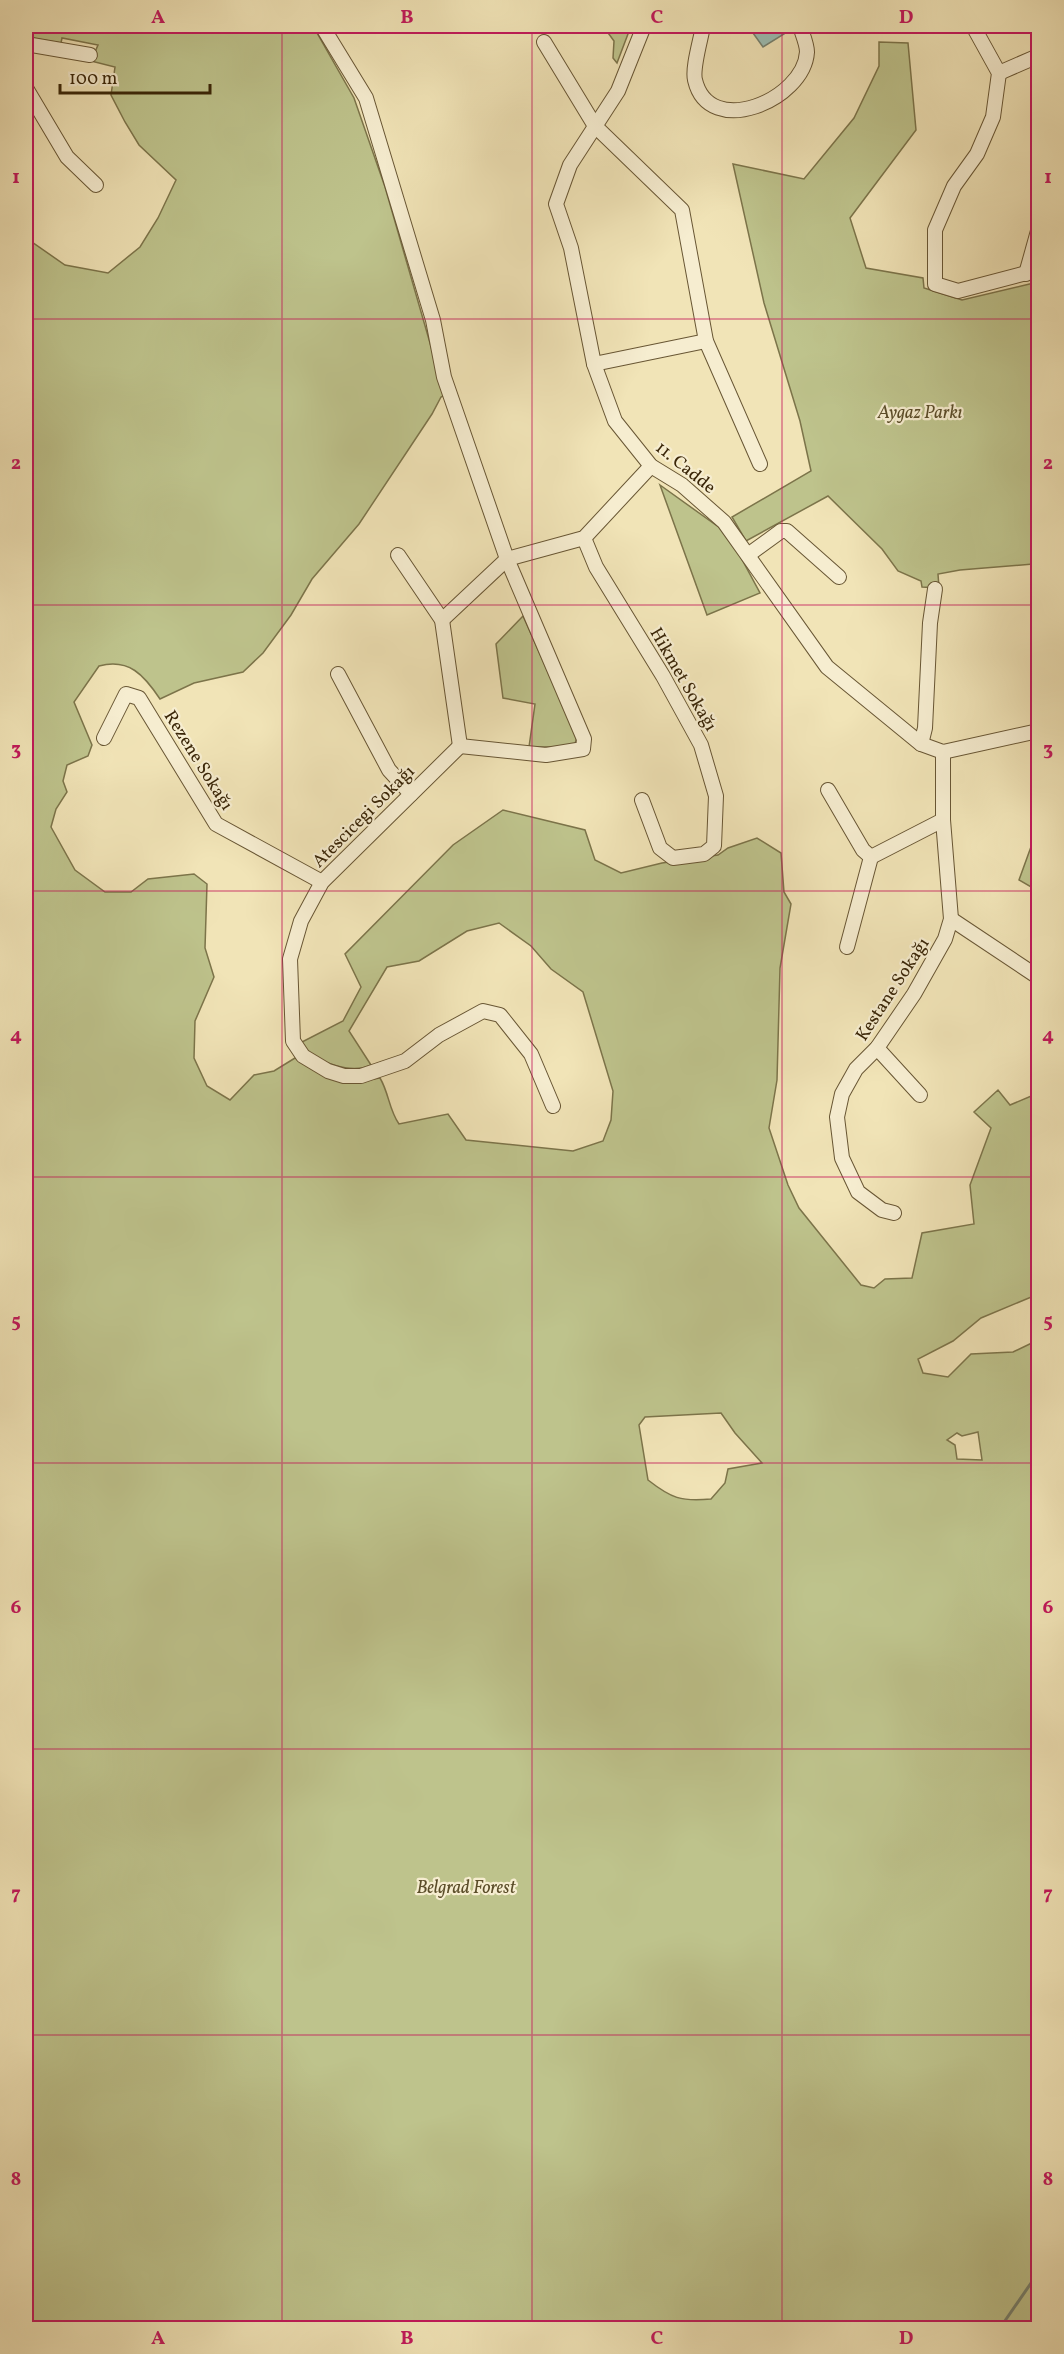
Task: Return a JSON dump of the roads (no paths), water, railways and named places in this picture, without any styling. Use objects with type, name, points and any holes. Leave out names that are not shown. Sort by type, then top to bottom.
[{"type":"street","points":[[322,26],[366,98],[433,320],[444,377],[507,559],[584,739],[583,749],[546,755],[460,746],[442,620],[398,555]]},
{"type":"street","name":"11. Cadde","points":[[644,26],[618,91],[570,165],[556,204],[571,248],[594,364],[615,421],[651,466],[682,485],[724,522],[826,667],[921,744],[943,752]]},
{"type":"street","points":[[703,26],[694,78],[701,96],[717,109],[748,110],[777,97],[799,75],[807,52],[800,26]]},
{"type":"street","points":[[973,26],[999,73],[993,117],[976,154],[954,186],[935,230],[935,284],[958,291],[1032,272],[1038,231]]},
{"type":"street","points":[[544,42],[595,126],[682,210],[706,341],[760,464]]},
{"type":"street","points":[[26,44],[90,55]]},
{"type":"street","points":[[999,73],[1038,56]]},
{"type":"street","points":[[26,88],[67,157],[96,185]]},
{"type":"street","points":[[594,364],[706,341]]},
{"type":"street","points":[[442,620],[507,559],[584,538],[651,466]]},
{"type":"street","points":[[748,555],[781,531],[787,531],[839,577]]},
{"type":"street","name":"Hikmet Sokağı","points":[[584,538],[596,567],[663,676],[701,745],[716,796],[714,846],[704,854],[673,858],[660,848],[642,800]]},
{"type":"street","points":[[921,744],[925,728],[930,623],[935,589]]},
{"type":"street","points":[[338,674],[389,770],[411,794]]},
{"type":"street","name":"Rezene Sokağı","points":[[104,738],[126,693],[139,698],[216,824],[322,882]]},
{"type":"street","points":[[943,752],[1038,730]]},
{"type":"street","name":"Atescicegi Sokağı","points":[[460,746],[322,882],[300,921],[290,959],[293,1041],[303,1056],[328,1071],[344,1076],[361,1076],[405,1061],[439,1035],[483,1011],[500,1015],[531,1054],[553,1106]]},
{"type":"street","name":"Kestane Sokağı","points":[[894,1213],[882,1210],[858,1192],[842,1158],[837,1117],[842,1094],[856,1069],[877,1048],[919,985],[945,939],[951,920],[943,820],[943,752]]},
{"type":"street","points":[[828,790],[863,850],[871,857]]},
{"type":"street","points":[[847,946],[871,857],[943,820]]},
{"type":"street","points":[[951,920],[1013,958],[1035,975]]},
{"type":"street","points":[[877,1048],[920,1095]]},
{"type":"water","points":[[769,26],[780,26],[784,34],[763,47],[753,33],[757,29],[760,33]]},
{"type":"waterway","points":[[1000,2328],[1038,2273]]},
{"type":"park label","name":"Aygaz Parkı","points":[[920,412]]},
{"type":"park label","name":"Belgrad Forest","points":[[466,1887]]}]
